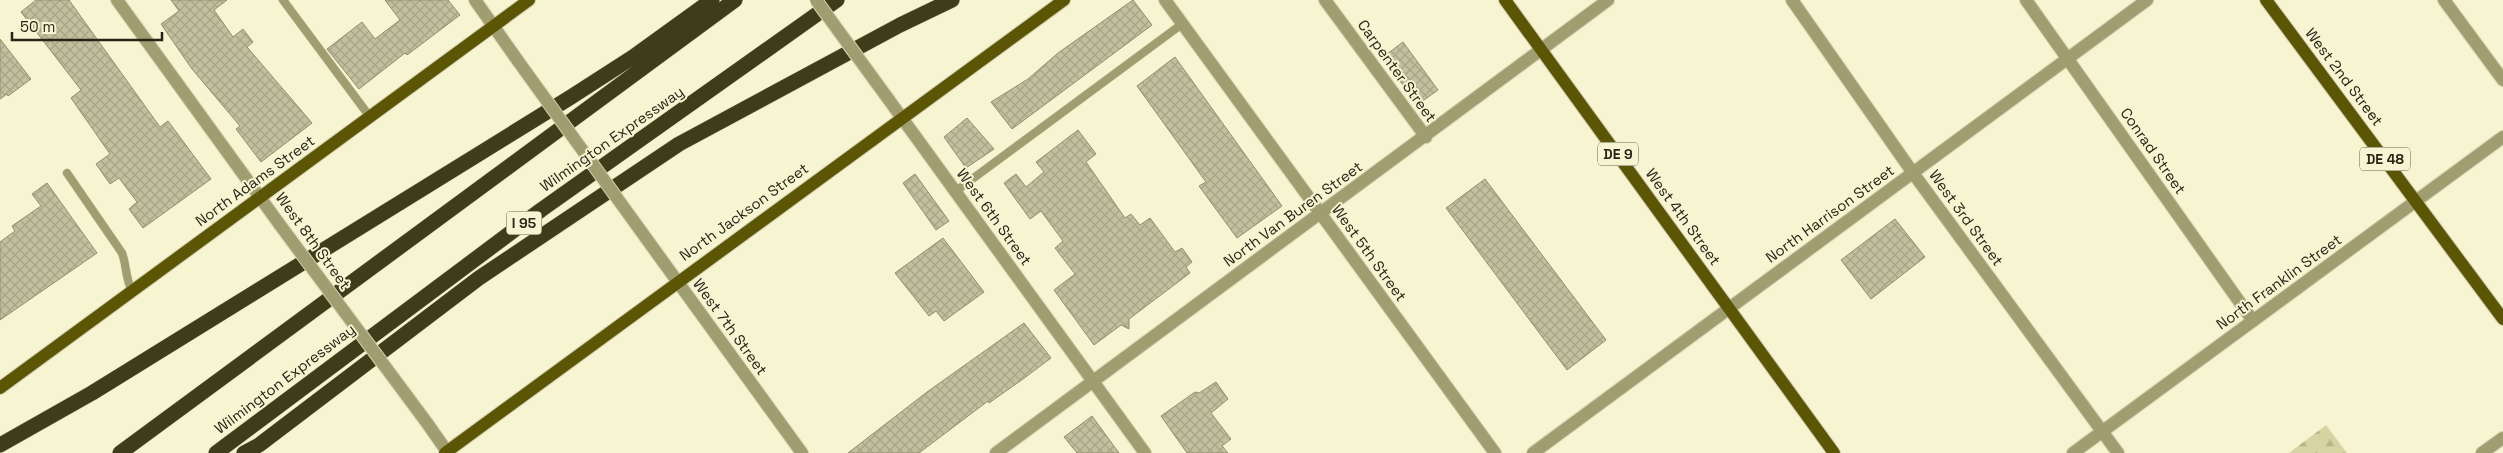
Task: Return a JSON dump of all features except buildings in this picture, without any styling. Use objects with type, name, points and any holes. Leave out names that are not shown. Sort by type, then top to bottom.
[{"type":"highway","points":[[0,445],[92,393],[571,97],[633,57],[712,0]]},
{"type":"highway","points":[[120,453],[735,0]]},
{"type":"highway","name":"Wilmington Expressway","points":[[216,453],[541,210],[837,0]]},
{"type":"highway","points":[[244,453],[259,445],[479,278],[679,144],[900,25],[952,0]]},
{"type":"main road","name":"North Adams Street","points":[[0,388],[529,0]]},
{"type":"main road","name":"North Jackson Street","points":[[447,453],[677,282],[1064,0]]},
{"type":"main road","name":"West 4th Street","points":[[1505,0],[1834,453]]},
{"type":"main road","name":"West 2nd Street","points":[[2266,0],[2503,319]]},
{"type":"street","name":"West 8th Street","points":[[117,0],[447,453]]},
{"type":"street","name":"West 7th Street","points":[[475,0],[802,453]]},
{"type":"street","name":"West 6th Street","points":[[816,0],[1145,453]]},
{"type":"street","name":"West 5th Street","points":[[1165,0],[1495,453]]},
{"type":"street","name":"Carpenter Street","points":[[1325,0],[1426,137]]},
{"type":"street","name":"North Van Buren Street","points":[[996,453],[1426,137],[1608,0]]},
{"type":"street","name":"West 3rd Street","points":[[1792,0],[1913,173],[2118,453]]},
{"type":"street","name":"Conrad Street","points":[[2026,0],[2253,321]]},
{"type":"street","name":"North Harrison Street","points":[[1533,453],[2147,0]]},
{"type":"street","points":[[2444,0],[2503,80]]},
{"type":"street","name":"North Franklin Street","points":[[2073,453],[2503,137]]},
{"type":"street","points":[[2482,453],[2503,438]]},
{"type":"lane","points":[[283,0],[370,117]]},
{"type":"lane","points":[[956,191],[1182,24]]},
{"type":"lane","points":[[68,174],[122,253],[125,261],[125,277],[132,291]]},
{"type":"green space","points":[[2326,425],[2347,453],[2289,453]]}]
